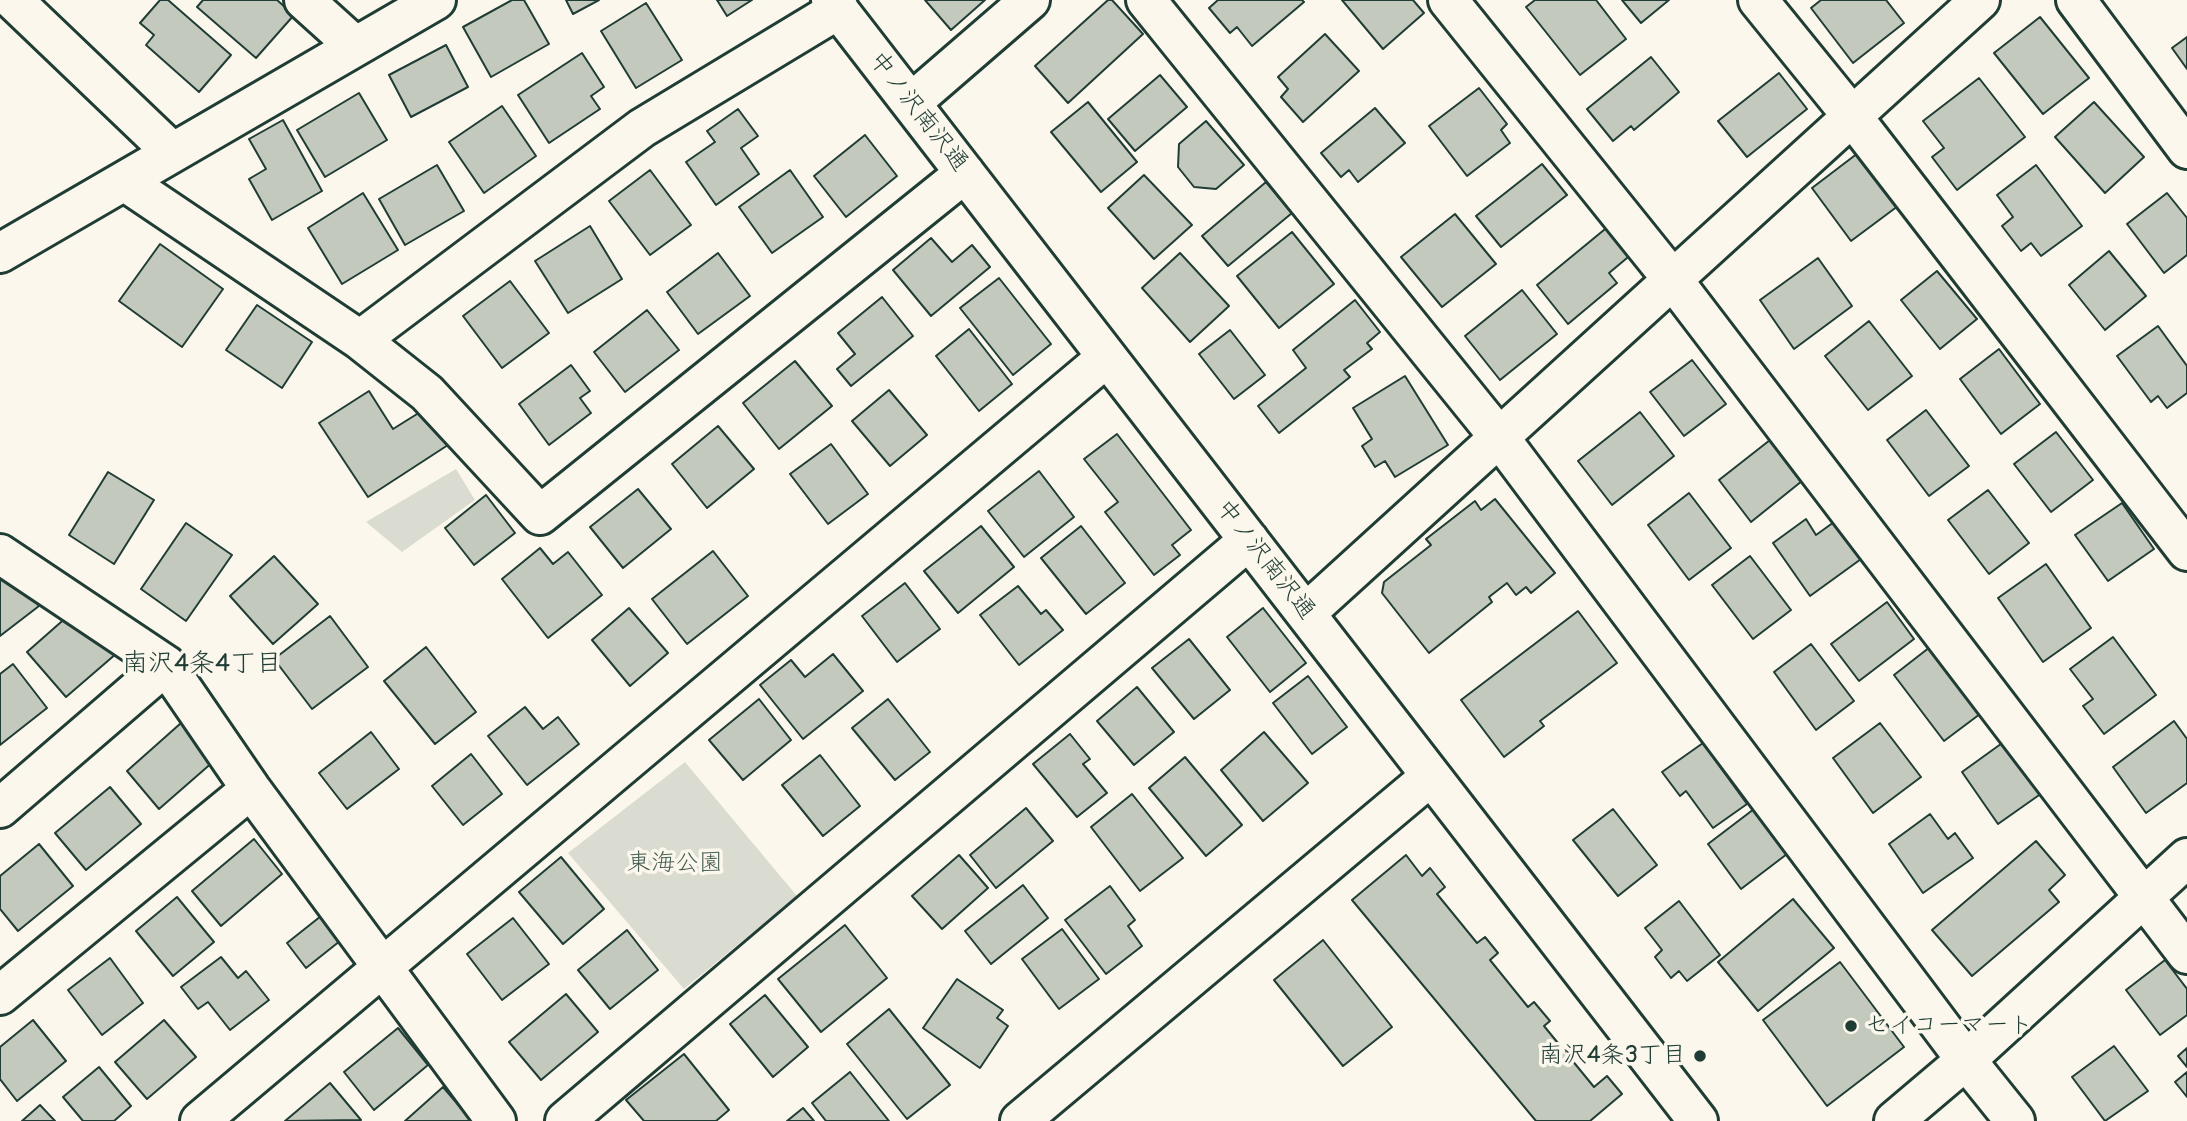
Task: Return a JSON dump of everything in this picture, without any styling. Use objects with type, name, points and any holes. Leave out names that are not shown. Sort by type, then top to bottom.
[{"type":"street","points":[[13,0],[172,152]]},
{"type":"street","points":[[304,0],[355,46]]},
{"type":"street","points":[[0,253],[436,0]]},
{"type":"street","points":[[912,102],[1030,0]]},
{"type":"street","points":[[1146,0],[1499,438],[1966,1060],[2015,1121]]},
{"type":"street","points":[[1448,0],[1673,280],[2187,954]]},
{"type":"street","points":[[1758,0],[1852,116],[2187,551]]},
{"type":"street","points":[[1306,612],[1980,0]]},
{"type":"street","points":[[2077,0],[2187,149]]},
{"type":"street","points":[[360,340],[642,128],[835,5]]},
{"type":"street","name":"中ノ沢南沢通","points":[[835,5],[1698,1121]]},
{"type":"street","points":[[124,181],[360,340],[427,393],[540,515],[965,173]]},
{"type":"street","points":[[200,1121],[1107,357]]},
{"type":"street","points":[[565,1121],[1249,540]]},
{"type":"street","points":[[0,554],[166,665],[251,789],[496,1121]]},
{"type":"street","points":[[0,808],[166,665]]},
{"type":"street","points":[[1020,1121],[1431,776]]},
{"type":"street","points":[[0,995],[251,789]]},
{"type":"street","points":[[1894,1121],[1966,1060],[2187,858]]},
{"type":"green space","points":[[456,469],[475,500],[402,552],[366,522]]},
{"type":"green space","name":"東海公園","points":[[685,762],[797,896],[684,989],[568,853]]},
{"type":"building","points":[[160,0],[168,0],[231,55],[199,92],[146,45],[154,35],[140,23]]},
{"type":"building","points":[[203,0],[277,0],[294,15],[256,58],[197,7]]},
{"type":"building","points":[[512,0],[524,0],[549,44],[491,77],[463,27]]},
{"type":"building","points":[[566,0],[599,0],[573,14]]},
{"type":"building","points":[[717,0],[752,0],[727,16]]},
{"type":"building","points":[[925,0],[985,0],[951,30]]},
{"type":"building","points":[[1108,0],[1112,0],[1143,34],[1068,103],[1035,66]]},
{"type":"building","points":[[1218,0],[1304,2],[1252,46],[1237,27],[1230,33],[1209,8]]},
{"type":"building","points":[[1342,0],[1413,0],[1424,13],[1383,49]]},
{"type":"building","points":[[1535,0],[1596,0],[1626,39],[1580,75],[1526,7]]},
{"type":"building","points":[[1622,0],[1669,0],[1641,23]]},
{"type":"building","points":[[1821,0],[1886,0],[1904,23],[1853,63],[1811,8]]},
{"type":"building","points":[[646,3],[682,60],[636,88],[601,31]]},
{"type":"building","points":[[2040,17],[2089,78],[2043,114],[1994,53]]},
{"type":"building","points":[[1325,34],[1359,71],[1303,122],[1281,97],[1288,89],[1278,77]]},
{"type":"building","points":[[2187,37],[2187,69],[2172,48]]},
{"type":"building","points":[[446,45],[468,87],[411,117],[389,75]]},
{"type":"building","points":[[582,53],[604,87],[591,96],[600,109],[549,143],[518,95]]},
{"type":"building","points":[[1651,57],[1679,92],[1634,130],[1631,126],[1613,141],[1587,109]]},
{"type":"building","points":[[1779,73],[1807,109],[1747,157],[1718,121]]},
{"type":"building","points":[[1160,75],[1187,107],[1135,151],[1108,119]]},
{"type":"building","points":[[1979,78],[2025,137],[1957,190],[1932,157],[1944,148],[1923,121]]},
{"type":"building","points":[[1479,88],[1507,124],[1501,130],[1510,143],[1467,176],[1429,126]]},
{"type":"building","points":[[359,93],[387,140],[325,177],[297,130]]},
{"type":"building","points":[[1088,102],[1137,162],[1101,192],[1051,132]]},
{"type":"building","points":[[2094,102],[2144,157],[2105,193],[2055,137]]},
{"type":"building","points":[[502,106],[536,156],[484,193],[449,142]]},
{"type":"building","points":[[1375,108],[1405,143],[1358,182],[1349,170],[1341,177],[1321,153]]},
{"type":"building","points":[[738,109],[758,136],[741,148],[759,174],[716,205],[686,162],[715,142],[707,131]]},
{"type":"building","points":[[283,120],[322,191],[272,220],[249,179],[266,169],[249,139]]},
{"type":"building","points":[[1206,121],[1244,165],[1216,189],[1194,187],[1178,167],[1179,144]]},
{"type":"building","points":[[865,135],[897,176],[846,217],[814,176]]},
{"type":"building","points":[[1858,153],[1898,206],[1851,241],[1812,188]]},
{"type":"building","points":[[1542,164],[1567,195],[1501,247],[1476,216]]},
{"type":"building","points":[[437,165],[464,211],[405,245],[379,199]]},
{"type":"building","points":[[2036,165],[2082,226],[2041,256],[2031,243],[2021,251],[2002,226],[2013,217],[1997,195]]},
{"type":"building","points":[[650,170],[691,225],[650,255],[609,201]]},
{"type":"building","points":[[790,170],[823,217],[772,253],[739,207]]},
{"type":"building","points":[[1144,175],[1192,225],[1154,259],[1108,208]]},
{"type":"building","points":[[1266,182],[1292,213],[1228,266],[1202,236]]},
{"type":"building","points":[[363,193],[398,250],[342,284],[308,228]]},
{"type":"building","points":[[2167,193],[2187,218],[2187,255],[2164,273],[2127,224]]},
{"type":"building","points":[[1455,214],[1496,264],[1442,307],[1401,257]]},
{"type":"building","points":[[1610,225],[1633,253],[1609,273],[1617,283],[1568,324],[1537,285]]},
{"type":"building","points":[[590,226],[622,279],[568,313],[535,261]]},
{"type":"building","points":[[1292,232],[1334,284],[1279,328],[1237,276]]},
{"type":"building","points":[[931,238],[952,262],[972,245],[990,267],[931,316],[893,270]]},
{"type":"building","points":[[160,244],[223,289],[182,347],[119,301]]},
{"type":"building","points":[[2109,251],[2146,296],[2105,330],[2069,285]]},
{"type":"building","points":[[718,253],[750,296],[698,334],[667,292]]},
{"type":"building","points":[[1180,253],[1229,306],[1190,342],[1142,288]]},
{"type":"building","points":[[1818,258],[1852,306],[1794,349],[1760,300]]},
{"type":"building","points":[[1937,271],[1977,319],[1940,349],[1901,300]]},
{"type":"building","points":[[999,278],[1051,344],[1013,375],[960,308]]},
{"type":"building","points":[[510,281],[549,333],[502,368],[463,316]]},
{"type":"building","points":[[1522,290],[1557,334],[1500,380],[1465,336]]},
{"type":"building","points":[[882,297],[913,336],[851,386],[837,369],[855,354],[838,333]]},
{"type":"building","points":[[1355,300],[1380,332],[1367,343],[1372,349],[1344,370],[1350,377],[1279,433],[1258,406],[1306,368],[1293,350]]},
{"type":"building","points":[[257,305],[312,342],[282,388],[226,350]]},
{"type":"building","points":[[647,310],[679,350],[625,392],[594,352]]},
{"type":"building","points":[[1869,321],[1912,376],[1868,410],[1825,356]]},
{"type":"building","points":[[2158,326],[2187,366],[2187,393],[2167,408],[2158,396],[2151,402],[2117,356]]},
{"type":"building","points":[[969,329],[1012,384],[979,411],[936,356]]},
{"type":"building","points":[[1230,330],[1265,375],[1234,399],[1199,354]]},
{"type":"building","points":[[1999,349],[2040,404],[2001,434],[1960,379]]},
{"type":"building","points":[[1692,360],[1726,404],[1684,436],[1650,392]]},
{"type":"building","points":[[795,361],[832,406],[779,449],[743,403]]},
{"type":"building","points":[[571,365],[590,391],[580,398],[591,413],[549,445],[519,404]]},
{"type":"building","points":[[1405,376],[1448,445],[1395,477],[1385,461],[1375,467],[1362,446],[1372,439],[1353,408]]},
{"type":"building","points":[[889,390],[927,435],[890,466],[852,421]]},
{"type":"building","points":[[369,391],[393,429],[425,409],[448,445],[368,497],[319,423]]},
{"type":"building","points":[[1926,410],[1969,466],[1929,496],[1887,440]]},
{"type":"building","points":[[1640,412],[1674,456],[1612,505],[1578,461]]},
{"type":"building","points":[[718,426],[754,469],[707,508],[672,464]]},
{"type":"building","points":[[2056,432],[2093,480],[2051,512],[2014,464]]},
{"type":"building","points":[[1117,434],[1191,530],[1172,545],[1180,555],[1154,575],[1105,512],[1118,502],[1084,459]]},
{"type":"building","points":[[1770,440],[1802,481],[1751,522],[1719,480]]},
{"type":"building","points":[[831,444],[868,494],[828,524],[790,474]]},
{"type":"building","points":[[1039,471],[1074,517],[1024,557],[988,511]]},
{"type":"building","points":[[108,472],[154,500],[114,564],[69,535]]},
{"type":"building","points":[[638,489],[671,529],[623,568],[590,527]]},
{"type":"building","points":[[1988,490],[2029,543],[1989,574],[1948,520]]},
{"type":"building","points":[[1689,493],[1731,548],[1689,580],[1648,525]]},
{"type":"building","points":[[486,495],[515,533],[474,565],[445,528]]},
{"type":"building","points":[[1495,499],[1555,573],[1531,593],[1526,587],[1516,595],[1507,583],[1489,597],[1492,602],[1429,653],[1382,593],[1384,582],[1431,545],[1426,539],[1475,501],[1481,510]]},
{"type":"building","points":[[2122,503],[2154,549],[2108,581],[2075,535]]},
{"type":"building","points":[[1841,517],[1868,554],[1810,596],[1773,543],[1806,519],[1816,535]]},
{"type":"building","points":[[186,523],[232,555],[186,621],[141,589]]},
{"type":"building","points":[[981,526],[1014,567],[958,613],[924,571]]},
{"type":"building","points":[[1081,526],[1125,583],[1086,614],[1041,558]]},
{"type":"building","points":[[540,548],[553,564],[568,552],[602,595],[548,638],[502,579]]},
{"type":"building","points":[[713,551],[748,596],[687,644],[652,599]]},
{"type":"building","points":[[274,556],[318,604],[273,644],[230,596]]},
{"type":"building","points":[[1750,556],[1791,610],[1753,639],[1712,585]]},
{"type":"building","points":[[2046,564],[2091,628],[2043,662],[1998,598]]},
{"type":"building","points":[[10,569],[39,606],[0,636],[0,577]]},
{"type":"building","points":[[905,583],[940,629],[897,662],[862,616]]},
{"type":"building","points":[[1018,586],[1041,614],[1046,610],[1063,630],[1019,665],[980,615]]},
{"type":"building","points":[[1887,602],[1914,639],[1859,681],[1831,644]]},
{"type":"building","points":[[629,608],[668,653],[630,686],[592,640]]},
{"type":"building","points":[[1263,608],[1306,663],[1270,692],[1227,637]]},
{"type":"building","points":[[1578,611],[1617,663],[1540,721],[1544,726],[1504,757],[1461,700]]},
{"type":"building","points":[[69,615],[89,638],[98,630],[117,653],[66,697],[27,652]]},
{"type":"building","points":[[330,616],[368,667],[312,709],[274,659]]},
{"type":"building","points":[[2113,637],[2156,695],[2104,734],[2083,706],[2093,699],[2070,669]]},
{"type":"building","points":[[1189,639],[1230,690],[1194,719],[1152,668]]},
{"type":"building","points":[[1811,644],[1854,701],[1816,730],[1774,672]]},
{"type":"building","points":[[426,647],[476,712],[435,744],[384,681]]},
{"type":"building","points":[[1930,647],[1980,714],[1944,741],[1894,675]]},
{"type":"building","points":[[833,654],[863,691],[803,739],[760,685],[791,660],[805,677]]},
{"type":"building","points":[[13,664],[47,708],[0,745],[0,674]]},
{"type":"building","points":[[1308,676],[1347,727],[1312,754],[1273,703]]},
{"type":"building","points":[[1137,687],[1174,732],[1134,765],[1097,721]]},
{"type":"building","points":[[759,699],[791,740],[743,780],[709,740]]},
{"type":"building","points":[[888,699],[930,752],[895,780],[852,728]]},
{"type":"building","points":[[525,707],[543,729],[558,717],[579,744],[527,785],[488,736]]},
{"type":"building","points":[[2174,721],[2187,739],[2187,783],[2146,813],[2113,767]]},
{"type":"building","points":[[181,723],[214,761],[159,809],[127,771]]},
{"type":"building","points":[[1880,723],[1921,777],[1873,813],[1833,758]]},
{"type":"building","points":[[371,732],[399,769],[347,809],[319,773]]},
{"type":"building","points":[[1264,732],[1308,783],[1263,821],[1221,770]]},
{"type":"building","points":[[1070,734],[1090,759],[1083,764],[1107,793],[1077,817],[1033,764]]},
{"type":"building","points":[[2005,741],[2042,793],[1998,824],[1962,772]]},
{"type":"building","points":[[1703,743],[1747,804],[1713,828],[1686,791],[1680,796],[1662,772]]},
{"type":"building","points":[[471,754],[502,794],[463,825],[432,786]]},
{"type":"building","points":[[820,755],[860,806],[823,836],[782,785]]},
{"type":"building","points":[[1185,757],[1242,825],[1206,856],[1149,788]]},
{"type":"building","points":[[110,787],[141,824],[86,870],[55,833]]},
{"type":"building","points":[[1132,794],[1183,858],[1140,891],[1091,827]]},
{"type":"building","points":[[1026,808],[1053,841],[996,888],[970,855]]},
{"type":"building","points":[[1613,809],[1657,865],[1618,896],[1573,840]]},
{"type":"building","points":[[1754,809],[1787,854],[1741,889],[1708,844]]},
{"type":"building","points":[[1930,814],[1948,839],[1955,833],[1973,858],[1923,893],[1889,844]]},
{"type":"building","points":[[254,839],[282,874],[221,926],[192,891]]},
{"type":"building","points":[[2036,841],[2065,875],[2049,890],[2059,902],[1972,976],[1932,930]]},
{"type":"building","points":[[39,844],[73,886],[18,931],[0,909],[0,876]]},
{"type":"building","points":[[959,855],[988,888],[942,929],[912,896]]},
{"type":"building","points":[[1406,855],[1422,876],[1430,868],[1445,887],[1437,894],[1477,943],[1485,937],[1498,953],[1490,960],[1528,1007],[1534,1002],[1550,1021],[1544,1026],[1594,1087],[1607,1076],[1622,1094],[1590,1121],[1536,1121],[1352,900]]},
{"type":"building","points":[[561,857],[604,909],[563,944],[519,892]]},
{"type":"building","points":[[1023,885],[1048,918],[991,964],[965,931]]},
{"type":"building","points":[[1110,886],[1135,920],[1128,926],[1142,946],[1106,974],[1065,920]]},
{"type":"building","points":[[177,897],[214,942],[173,976],[136,931]]},
{"type":"building","points":[[1793,899],[1834,948],[1758,1011],[1718,962]]},
{"type":"building","points":[[1679,901],[1720,955],[1687,981],[1679,971],[1671,978],[1655,957],[1662,950],[1645,928]]},
{"type":"building","points":[[321,916],[340,941],[306,968],[287,943]]},
{"type":"building","points":[[513,918],[549,964],[502,1000],[467,954]]},
{"type":"building","points":[[845,925],[887,978],[821,1032],[778,979]]},
{"type":"building","points":[[1062,929],[1099,979],[1059,1009],[1022,959]]},
{"type":"building","points":[[627,930],[658,970],[610,1009],[578,970]]},
{"type":"building","points":[[1323,940],[1392,1027],[1343,1066],[1274,980]]},
{"type":"building","points":[[221,957],[238,978],[246,971],[269,1000],[230,1030],[208,1002],[198,1009],[181,987]]},
{"type":"building","points":[[110,958],[143,1003],[102,1035],[68,990]]},
{"type":"building","points":[[2165,960],[2187,989],[2187,1015],[2160,1035],[2126,990]]},
{"type":"building","points":[[1840,962],[1904,1047],[1827,1106],[1763,1020]]},
{"type":"building","points":[[957,979],[1003,1010],[997,1018],[1008,1026],[980,1068],[923,1028]]},
{"type":"building","points":[[566,994],[598,1032],[541,1080],[509,1042]]},
{"type":"building","points":[[765,995],[808,1047],[773,1077],[730,1024]]},
{"type":"building","points":[[889,1009],[950,1085],[907,1119],[847,1044]]},
{"type":"building","points":[[33,1020],[66,1061],[17,1101],[0,1079],[0,1047]]},
{"type":"building","points":[[164,1020],[196,1057],[147,1099],[115,1062]]},
{"type":"building","points":[[398,1028],[428,1065],[374,1110],[344,1072]]},
{"type":"building","points":[[2114,1046],[2148,1091],[2105,1121],[2072,1077]]},
{"type":"building","points":[[2187,1048],[2187,1067],[2178,1056]]},
{"type":"building","points":[[684,1054],[729,1110],[716,1121],[644,1121],[626,1100]]},
{"type":"building","points":[[99,1067],[131,1106],[114,1121],[83,1121],[63,1097]]},
{"type":"building","points":[[850,1072],[889,1121],[826,1121],[812,1103]]},
{"type":"building","points":[[2187,1072],[2187,1097],[2175,1082]]},
{"type":"building","points":[[330,1083],[361,1120],[285,1121]]},
{"type":"building","points":[[443,1087],[472,1121],[405,1121]]},
{"type":"building","points":[[40,1105],[55,1121],[22,1121]]},
{"type":"building","points":[[803,1108],[814,1121],[787,1121]]},
{"type":"place","name":"セイコーマート","points":[[1851,1026]]},
{"type":"place","name":"南沢4条3丁目","points":[[1700,1056]]},
{"type":"district","name":"南沢4条4丁目","points":[[202,664]]}]
